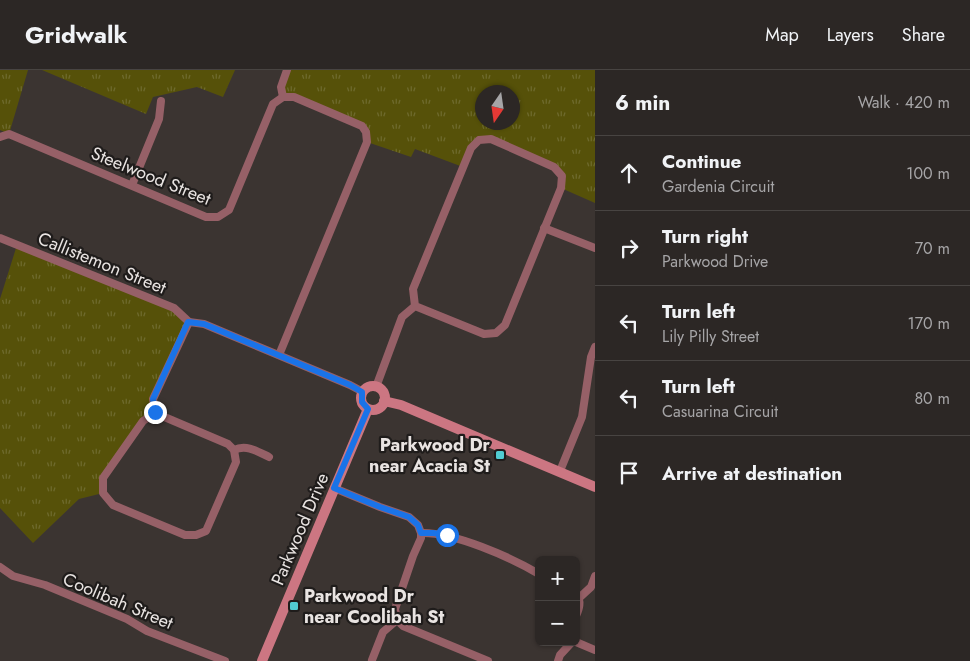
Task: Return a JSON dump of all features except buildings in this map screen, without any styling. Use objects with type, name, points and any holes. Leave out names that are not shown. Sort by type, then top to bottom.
[{"type":"street","points":[[279,355],[366,142],[366,132],[362,126],[294,97],[283,97],[281,87],[287,70]]},
{"type":"street","name":"Steelwood Street","points":[[0,137],[9,134],[206,217],[218,217],[229,210],[273,104],[283,97]]},
{"type":"street","points":[[132,185],[159,119],[161,102]]},
{"type":"street","points":[[479,140],[491,140],[554,167],[562,176],[561,188],[505,325],[496,333],[484,334],[415,306],[413,289],[470,148],[479,140]]},
{"type":"street","points":[[544,228],[595,248]]},
{"type":"street","name":"Callistemon Street","points":[[0,238],[174,308],[188,322]]},
{"type":"street","points":[[376,387],[402,317],[415,306]]},
{"type":"street","points":[[155,412],[153,399],[188,322],[204,324],[350,385],[362,392]]},
{"type":"street","points":[[560,472],[579,424],[591,357],[595,347]]},
{"type":"street","points":[[368,387],[376,387],[383,392],[383,405],[376,410],[368,409],[362,402],[362,392],[368,387]]},
{"type":"street","points":[[384,401],[401,405],[595,487]]},
{"type":"street","name":"Parkwood Drive","points":[[262,661],[368,409]]},
{"type":"street","points":[[155,412],[228,444],[234,450],[236,462],[206,531],[196,535],[185,535],[114,505],[102,493],[104,478],[143,421],[155,412]]},
{"type":"street","points":[[234,450],[239,447],[246,447],[268,457]]},
{"type":"street","points":[[334,488],[409,517],[418,525],[421,533],[420,543],[413,556],[395,609],[397,620],[403,626],[488,661]]},
{"type":"street","points":[[421,533],[447,535],[516,560],[535,572]]},
{"type":"street","name":"Coolibah Street","points":[[0,567],[13,576],[45,585],[127,619],[147,631],[226,661]]},
{"type":"street","points":[[580,594],[590,587],[595,576]]},
{"type":"street","points":[[372,660],[383,632],[397,620]]},
{"type":"street","points":[[580,644],[595,650]]},
{"type":"street","points":[[558,661],[560,655],[568,646]]},
{"type":"green space","points":[[0,70],[28,70],[9,134],[0,130]]},
{"type":"green space","points":[[42,70],[235,70],[223,97],[197,87],[153,97],[146,114]]},
{"type":"green space","points":[[287,70],[595,70],[595,203],[561,188],[562,176],[554,167],[491,140],[479,140],[463,167],[415,149],[411,157],[367,142],[362,125],[283,97]]},
{"type":"green space","points":[[17,245],[174,308],[189,322],[153,399],[155,413],[143,421],[104,478],[103,493],[79,499],[33,543],[0,508],[0,299]]},
{"type":"place","name":"Parkwood Dr near Acacia St","points":[[500,455]]},
{"type":"place","name":"Parkwood Dr near Coolibah St","points":[[294,606]]},
{"type":"route","points":[[155,412],[153,399],[188,322],[204,324],[358,388],[362,392],[361,399],[363,405],[368,409],[334,488],[409,517],[418,525],[421,533],[447,535]]}]
